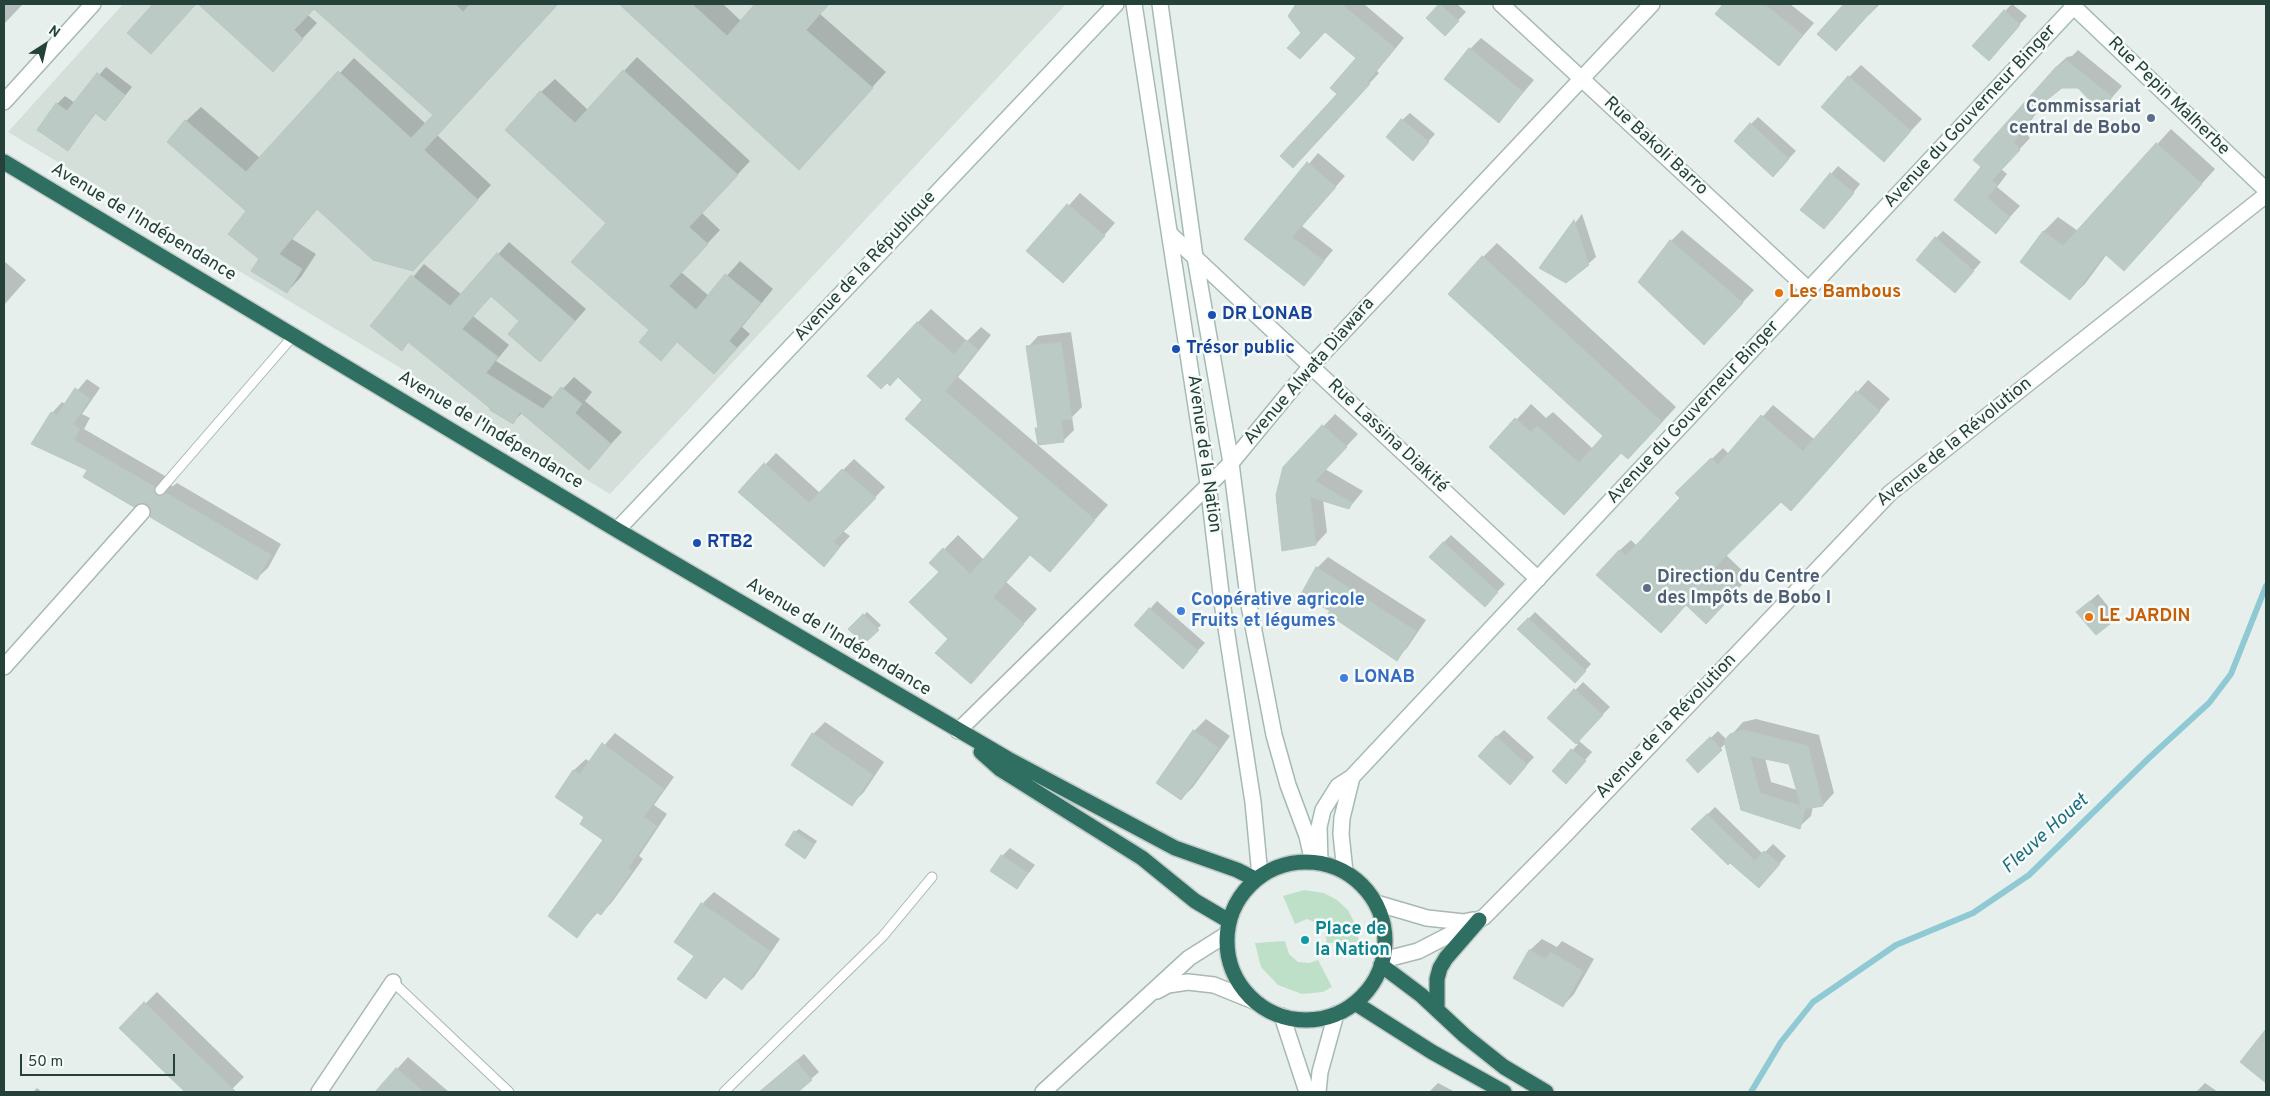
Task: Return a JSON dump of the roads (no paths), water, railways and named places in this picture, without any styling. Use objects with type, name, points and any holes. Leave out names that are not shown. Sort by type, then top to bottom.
[{"type":"highway","name":"Avenue de l'Indépendance","points":[[4,162],[617,530],[958,731],[1175,848],[1258,877]]},
{"type":"highway","name":"Avenue de l'Indépendance","points":[[958,731],[1000,769],[1142,858],[1228,928]]},
{"type":"highway","points":[[1316,862],[1345,872],[1358,880],[1376,903],[1382,916],[1384,930],[1382,962],[1371,986],[1355,1003],[1336,1014],[1309,1020],[1282,1016],[1256,1002],[1245,990],[1233,970],[1227,948],[1228,928],[1242,894],[1258,877],[1289,863],[1316,862]]},
{"type":"highway","points":[[1437,1009],[1437,979],[1440,968],[1446,958],[1482,918]]},
{"type":"highway","points":[[1382,962],[1437,1009],[1465,1036],[1504,1067],[1546,1092]]},
{"type":"highway","points":[[1355,1003],[1432,1052],[1504,1092]]},
{"type":"street","points":[[4,102],[93,4]]},
{"type":"street","name":"Avenue de la République","points":[[617,530],[1116,4]]},
{"type":"street","name":"Avenue de la Nation","points":[[1134,4],[1208,484],[1222,602],[1253,802],[1258,877]]},
{"type":"street","name":"Avenue de la Nation","points":[[1160,4],[1195,257],[1230,463],[1249,604],[1274,735],[1288,785],[1316,862]]},
{"type":"street","name":"Rue Bakoli Barro","points":[[1501,4],[1809,290]]},
{"type":"street","name":"Avenue Alwata Diawara","points":[[958,731],[1230,463],[1311,366],[1652,4]]},
{"type":"street","name":"Rue Pepin Malherbe","points":[[2074,5],[2266,190]]},
{"type":"street","name":"Avenue du Gouverneur Binger","points":[[1316,862],[1319,827],[1323,810],[1338,786],[1352,777],[2074,5]]},
{"type":"street","name":"Avenue de la Révolution","points":[[1382,962],[1418,951],[1482,918],[1564,836],[1890,493],[2266,195]]},
{"type":"street","name":"Rue Lassina Diakité","points":[[1170,234],[1538,579]]},
{"type":"street","points":[[4,667],[142,512]]},
{"type":"street","name":"Avenue du Gouverneur Binger","points":[[1345,872],[1341,834],[1342,818],[1352,777]]},
{"type":"street","points":[[1376,903],[1427,918],[1464,922],[1482,918]]},
{"type":"street","points":[[1043,1092],[1145,997],[1189,958],[1228,928]]},
{"type":"street","points":[[319,1092],[393,982]]},
{"type":"street","points":[[1145,997],[1168,985],[1188,982],[1214,985],[1256,1002]]},
{"type":"street","points":[[1318,1092],[1320,1072],[1336,1014]]},
{"type":"street","points":[[1282,1016],[1307,1092]]},
{"type":"lane","points":[[160,490],[294,335]]},
{"type":"lane","points":[[724,1092],[883,936],[932,877]]},
{"type":"lane","points":[[393,982],[509,1092]]},
{"type":"waterway","name":"Fleuve Houet","points":[[1751,1092],[1781,1042],[1813,1002],[1896,945],[1973,913],[2029,875],[2150,757],[2209,703],[2231,674],[2266,586]]},
{"type":"place","name":"Commissariat central de Bobo","points":[[2151,118]]},
{"type":"place","name":"Les Bambous","points":[[1779,293]]},
{"type":"place","name":"DR LONAB","points":[[1212,315]]},
{"type":"place","name":"Trésor public","points":[[1176,349]]},
{"type":"place","name":"RTB2","points":[[697,543]]},
{"type":"place","name":"Direction du Centre des Impôts de Bobo I","points":[[1647,588]]},
{"type":"place","name":"Coopérative agricole Fruits et légumes","points":[[1181,611]]},
{"type":"place","name":"LE JARDIN","points":[[2089,617]]},
{"type":"place","name":"LONAB","points":[[1344,678]]},
{"type":"place","name":"Place de la Nation","points":[[1305,940]]}]
